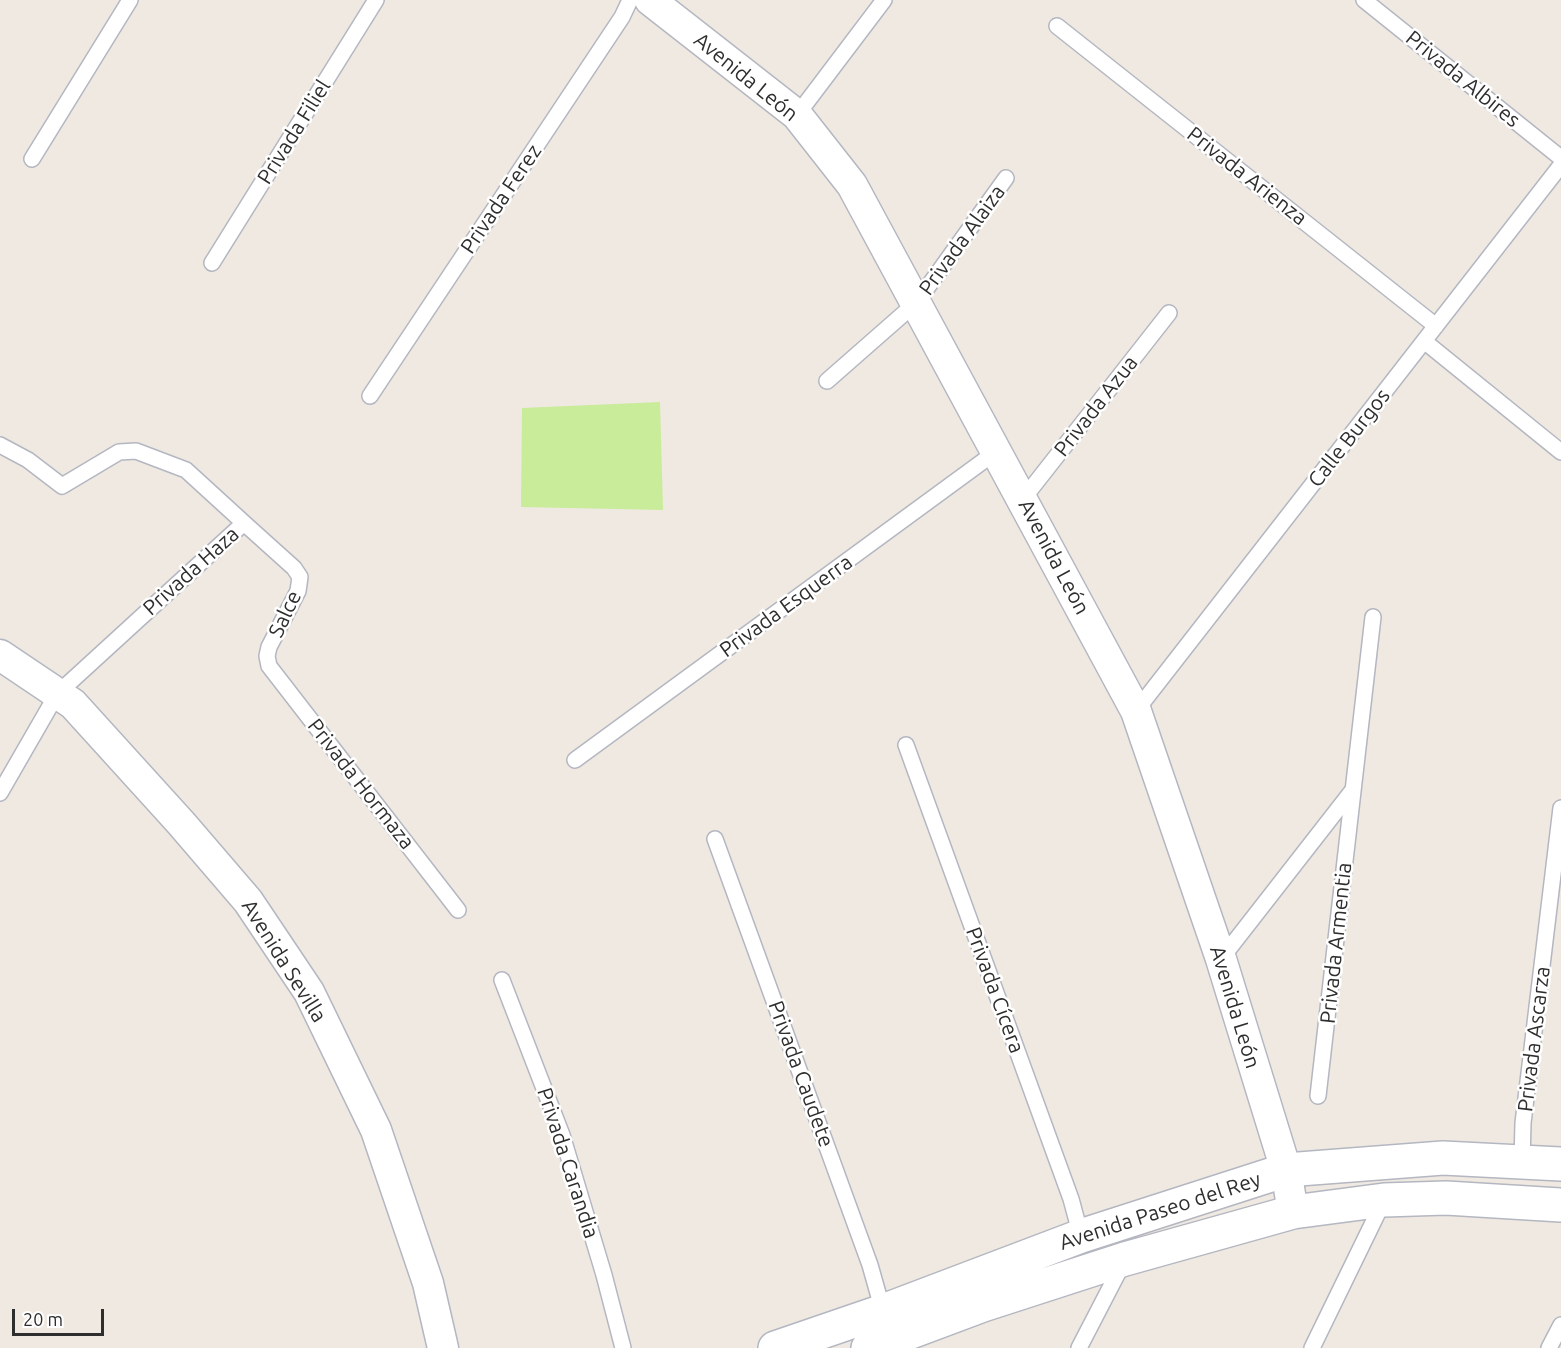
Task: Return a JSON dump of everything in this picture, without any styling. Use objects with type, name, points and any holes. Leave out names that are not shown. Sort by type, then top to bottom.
[{"type":"street","name":"Avenida León","points":[[650,0],[797,115],[852,185],[998,451],[1136,711],[1221,960],[1286,1170],[1293,1212]]},
{"type":"street","name":"Avenida Sevilla","points":[[0,655],[73,704],[249,901],[309,992],[376,1131],[428,1283],[443,1348]]},
{"type":"street","name":"Avenida Paseo del Rey","points":[[775,1348],[883,1311],[1080,1236],[1286,1170],[1443,1158],[1561,1164]]},
{"type":"street","name":"Avenida Paseo del Rey","points":[[868,1348],[983,1305],[1125,1259],[1293,1212],[1383,1200],[1446,1198],[1561,1205]]},
{"type":"lane","points":[[32,159],[130,0]]},
{"type":"lane","name":"Privada Filiel","points":[[212,263],[376,0]]},
{"type":"lane","name":"Privada Ferez","points":[[370,396],[622,17],[630,0]]},
{"type":"lane","points":[[797,115],[884,0]]},
{"type":"lane","name":"Privada Albires","points":[[1364,0],[1561,158]]},
{"type":"lane","name":"Privada Arienza","points":[[1057,26],[1436,326]]},
{"type":"lane","name":"Calle Burgos","points":[[1136,711],[1561,165]]},
{"type":"lane","name":"Privada Alaiza","points":[[827,381],[917,302],[1006,178]]},
{"type":"lane","name":"Privada Azua","points":[[1023,499],[1169,313]]},
{"type":"lane","points":[[1424,341],[1561,452]]},
{"type":"lane","name":"Privada Haza","points":[[0,445],[28,460],[62,486],[119,452],[136,451],[186,470],[244,523],[57,694],[0,793]]},
{"type":"lane","name":"Privada Esquerra","points":[[575,760],[998,451]]},
{"type":"lane","name":"Salce","points":[[244,523],[294,568],[300,578],[298,591],[269,647],[267,656]]},
{"type":"lane","name":"Privada Armentia","points":[[1318,1096],[1373,617]]},
{"type":"lane","name":"Privada Hormaza","points":[[267,656],[269,666],[458,910]]},
{"type":"lane","name":"Privada Cícera","points":[[906,745],[1071,1199],[1080,1236]]},
{"type":"lane","name":"Privada Armentia","points":[[1221,960],[1353,790]]},
{"type":"lane","name":"Privada Ascarza","points":[[1522,1162],[1523,1123],[1561,808]]},
{"type":"lane","name":"Privada Caudete","points":[[715,839],[870,1265],[883,1311]]},
{"type":"lane","name":"Privada Carandia","points":[[502,980],[562,1135],[604,1275],[623,1348]]},
{"type":"lane","points":[[1312,1348],[1383,1200]]},
{"type":"lane","points":[[1078,1348],[1125,1259]]},
{"type":"lane","points":[[1549,1348],[1561,1325]]},
{"type":"green space","points":[[660,402],[663,510],[521,507],[522,408]]}]
